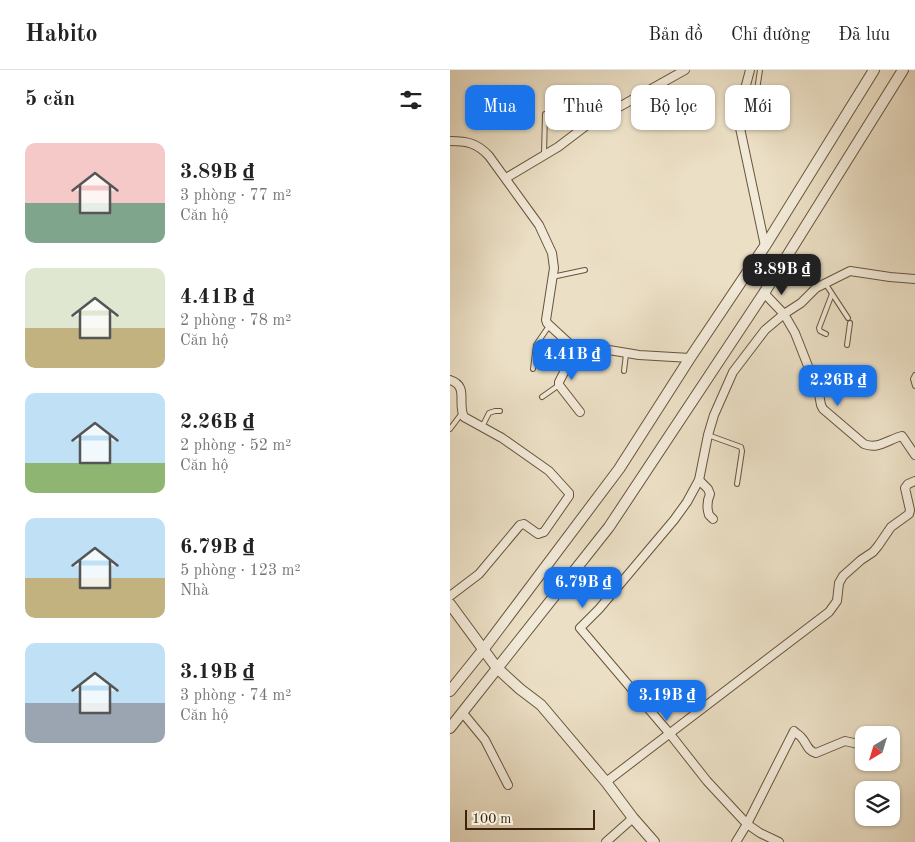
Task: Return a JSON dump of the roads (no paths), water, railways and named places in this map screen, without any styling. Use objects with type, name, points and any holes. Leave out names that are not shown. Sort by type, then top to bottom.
[{"type":"street","points":[[506,178],[568,140],[587,125],[685,70]]},
{"type":"street","points":[[750,70],[739,115],[740,128],[765,246]]},
{"type":"street","points":[[450,691],[619,469],[765,246],[874,70]]},
{"type":"street","points":[[450,728],[609,526],[764,293],[903,70]]},
{"type":"street","points":[[450,141],[472,143],[482,148],[540,225],[552,253],[554,268],[546,320],[549,325],[579,350],[603,349],[626,353],[690,358]]},
{"type":"street","points":[[779,842],[747,824],[706,781],[670,734],[580,628],[599,609],[687,502],[699,480],[714,415],[733,372],[764,330],[784,314],[801,304],[816,288],[850,271],[915,279]]},
{"type":"street","points":[[764,293],[784,314],[795,333],[823,409],[864,444],[872,446],[882,444],[902,436],[915,455]]},
{"type":"street","points":[[576,349],[559,384],[580,412]]},
{"type":"street","points":[[450,380],[456,382],[461,390],[462,413],[464,416],[502,438],[549,471],[569,492],[569,496],[544,532],[538,534],[524,524],[520,525],[479,574],[450,596]]},
{"type":"street","points":[[699,480],[708,489],[710,494],[707,511],[713,519]]},
{"type":"street","points":[[606,782],[829,612],[837,601],[839,583],[843,576],[873,552],[891,527],[909,514],[910,510],[905,488],[908,484],[915,481]]},
{"type":"street","points":[[450,604],[498,668],[520,689],[541,705],[654,842]]},
{"type":"street","points":[[462,712],[485,740],[508,785]]},
{"type":"street","points":[[736,842],[794,731],[813,753],[845,741],[855,743]]},
{"type":"street","points":[[606,842],[633,818]]},
{"type":"lane","points":[[758,85],[760,70]]},
{"type":"lane","points":[[544,155],[545,114]]},
{"type":"lane","points":[[552,277],[586,270]]},
{"type":"lane","points":[[825,283],[849,321],[847,345]]},
{"type":"lane","points":[[826,334],[820,331],[819,328],[832,294]]},
{"type":"lane","points":[[533,369],[536,345],[549,325]]},
{"type":"lane","points":[[624,371],[626,353]]},
{"type":"lane","points":[[915,375],[913,379],[915,386]]},
{"type":"lane","points":[[542,396],[559,384]]},
{"type":"lane","points":[[482,427],[489,413],[500,411]]},
{"type":"lane","points":[[450,429],[462,413]]},
{"type":"lane","points":[[708,435],[740,447],[742,451],[737,484]]}]
